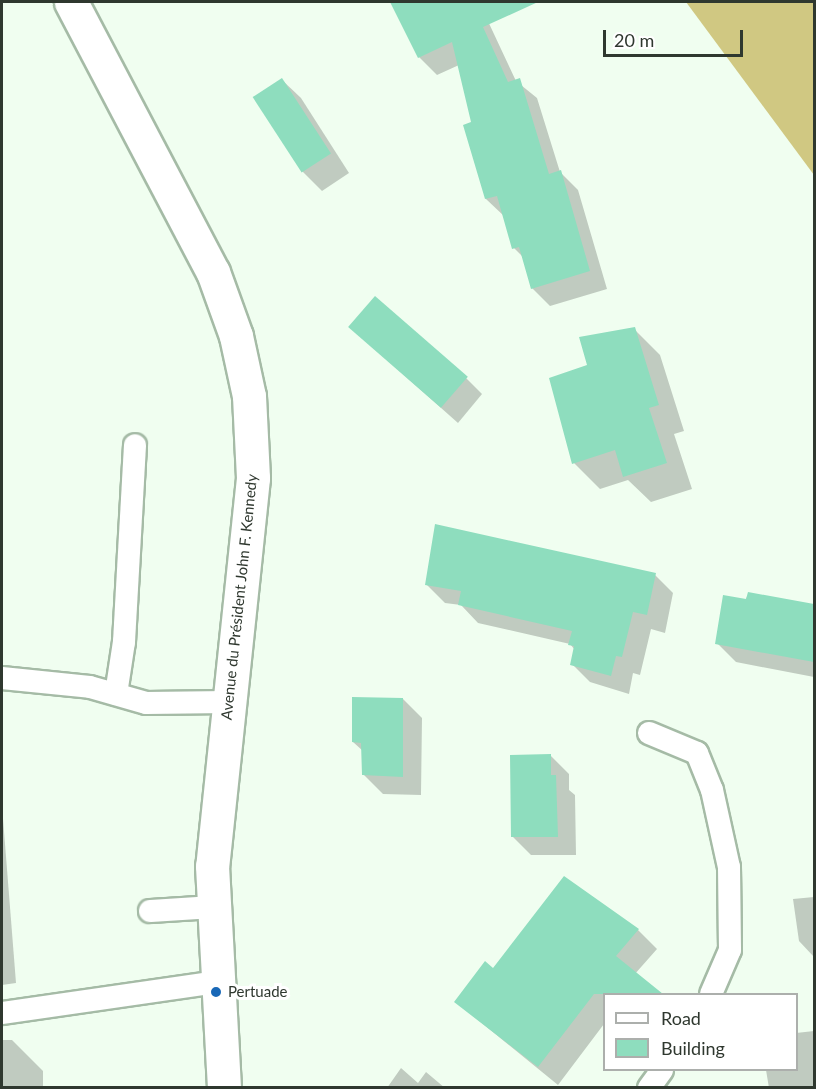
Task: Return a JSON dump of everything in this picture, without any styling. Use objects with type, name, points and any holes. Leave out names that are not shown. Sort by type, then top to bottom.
[{"type":"main road","name":"Avenue du Président John F. Kennedy","points":[[71,2],[213,272],[237,336],[249,396],[253,478],[212,866],[216,982],[224,1088]]},
{"type":"lane","points":[[116,694],[124,642],[135,445]]},
{"type":"lane","points":[[2,678],[90,687],[146,703],[228,702]]},
{"type":"lane","points":[[649,733],[697,753],[712,790],[729,867],[730,951],[711,993]]},
{"type":"lane","points":[[150,911],[214,908]]},
{"type":"lane","points":[[2,1012],[216,982]]},
{"type":"lane","points":[[649,1088],[661,1071]]},
{"type":"shaded area","points":[[686,2],[814,2],[814,175]]},
{"type":"building","points":[[390,2],[538,2],[483,27],[508,82],[520,78],[549,174],[561,170],[590,271],[531,289],[519,247],[512,249],[497,196],[485,199],[463,125],[471,122],[452,42],[418,58]]},
{"type":"building","points":[[282,78],[331,153],[302,173],[253,97]]},
{"type":"building","points":[[375,296],[468,377],[441,408],[348,327]]},
{"type":"building","points":[[635,327],[659,405],[649,408],[667,463],[623,477],[615,450],[572,464],[549,378],[587,365],[579,337]]},
{"type":"building","points":[[435,524],[656,573],[647,615],[633,612],[622,657],[616,656],[611,676],[570,665],[574,646],[568,645],[572,631],[458,605],[461,591],[425,585]]},
{"type":"building","points":[[748,592],[814,604],[814,662],[715,644],[723,595],[746,599]]},
{"type":"building","points":[[352,697],[403,698],[403,777],[362,775],[361,743],[352,742]]},
{"type":"building","points":[[551,754],[551,775],[556,775],[558,837],[511,837],[510,755]]},
{"type":"building","points":[[564,876],[639,929],[616,956],[662,993],[594,994],[538,1067],[454,1002],[485,961],[493,968]]},
{"type":"place","name":"Pertuade","points":[[216,992]]}]
